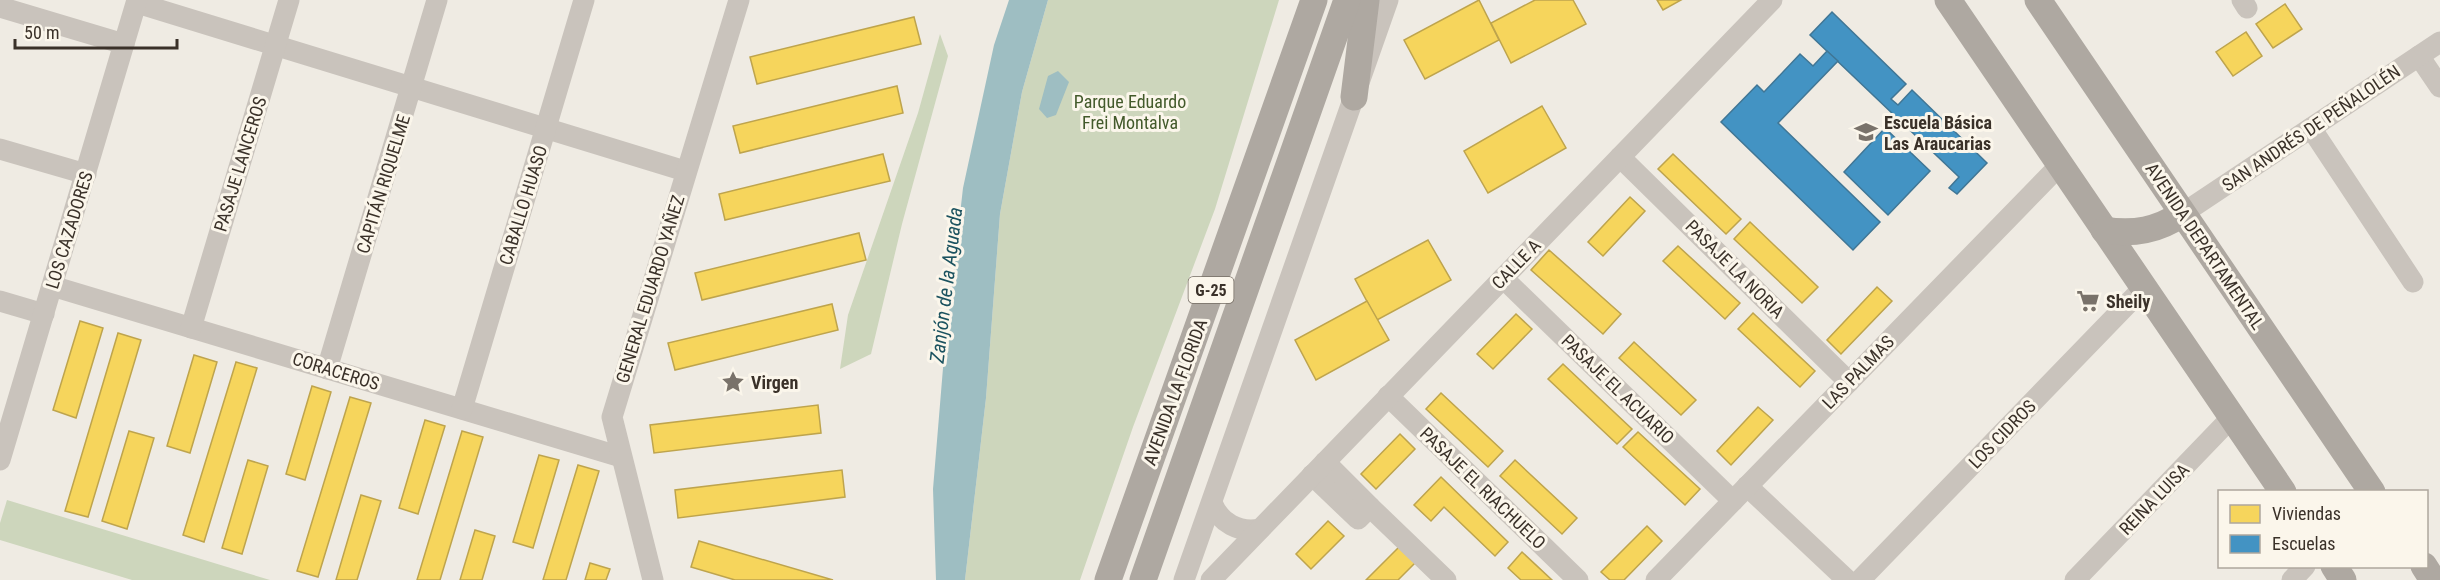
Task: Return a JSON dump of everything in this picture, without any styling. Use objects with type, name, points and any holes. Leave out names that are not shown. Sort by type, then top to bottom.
[{"type":"main road","name":"AVENIDA LA FLORIDA","points":[[1108,580],[1314,0]]},
{"type":"main road","name":"AVENIDA LA FLORIDA","points":[[1143,580],[1347,0]]},
{"type":"main road","points":[[1354,97],[1366,0]]},
{"type":"main road","points":[[1948,0],[2282,490]]},
{"type":"main road","name":"AVENIDA DEPARTAMENTAL","points":[[2038,0],[2371,490]]},
{"type":"main road","points":[[2104,230],[2126,233],[2149,230],[2182,214]]},
{"type":"street","name":"PASAJE LANCEROS","points":[[191,328],[289,0]]},
{"type":"street","name":"CAPITÁN RIQUELME","points":[[327,369],[437,0]]},
{"type":"street","name":"CABALLO HUASO","points":[[462,409],[584,0]]},
{"type":"street","name":"GENERAL EDUARDO YAÑEZ","points":[[653,580],[612,417],[685,171],[739,0]]},
{"type":"street","points":[[1184,580],[1388,0]]},
{"type":"street","name":"CALLE A","points":[[1211,580],[1772,0]]},
{"type":"street","points":[[137,1],[685,171]]},
{"type":"street","name":"LOS CAZADORES","points":[[0,460],[137,1]]},
{"type":"street","points":[[0,7],[124,44]]},
{"type":"street","name":"SAN ANDRÉS DE PEÑALOLÉN","points":[[2182,214],[2440,42]]},
{"type":"street","points":[[2419,56],[2440,87]]},
{"type":"street","points":[[2311,128],[2413,282]]},
{"type":"street","points":[[0,149],[86,174]]},
{"type":"street","name":"PASAJE LA NORIA","points":[[1620,157],[1849,382]]},
{"type":"street","name":"LAS PALMAS","points":[[1656,580],[2060,165]]},
{"type":"street","name":"PASAJE EL ACUARIO","points":[[1503,278],[1740,494],[1847,580]]},
{"type":"street","name":"CORACEROS","points":[[52,286],[621,457]]},
{"type":"street","name":"LOS CIDROS","points":[[1860,580],[2144,287]]},
{"type":"street","points":[[0,301],[44,314]]},
{"type":"street","name":"PASAJE EL RIACHUELO","points":[[1388,396],[1578,580]]},
{"type":"street","name":"REINA LUISA","points":[[2075,580],[2232,417]]},
{"type":"street","points":[[1319,468],[1358,519],[1370,507],[1446,580]]},
{"type":"street","points":[[1212,503],[1217,514],[1228,524],[1242,530],[1260,529]]},
{"type":"street","points":[[2292,580],[2304,568]]},
{"type":"green space","name":"Parque Eduardo Frei Montalva","points":[[1048,0],[1279,0],[1215,209],[1133,427],[1080,580],[965,580],[986,398],[1000,214],[1022,92]]},
{"type":"green space","points":[[940,34],[948,56],[902,224],[871,354],[840,369],[848,315],[918,113]]},
{"type":"green space","points":[[7,500],[270,580],[132,580],[0,540],[0,523]]},
{"type":"water","points":[[1009,0],[1048,0],[1022,92],[1000,214],[986,398],[965,580],[936,580],[933,489],[944,356],[963,188],[994,45]]},
{"type":"water","points":[[1058,71],[1069,82],[1056,115],[1047,118],[1039,109],[1048,76]]},
{"type":"building: Viviendas","points":[[1479,0],[1499,40],[1425,79],[1404,40]]},
{"type":"building: Viviendas","points":[[1535,0],[1573,0],[1586,24],[1511,63],[1491,23]]},
{"type":"building: Viviendas","points":[[1657,0],[1681,0],[1663,10]]},
{"type":"building: Viviendas","points":[[2285,4],[2302,29],[2273,48],[2256,24]]},
{"type":"building: Viviendas","points":[[914,17],[921,44],[757,84],[750,57]]},
{"type":"building: Viviendas","points":[[2246,32],[2262,56],[2233,76],[2216,52]]},
{"type":"building: Viviendas","points":[[897,86],[903,113],[740,153],[733,126]]},
{"type":"building: Viviendas","points":[[1542,106],[1566,148],[1488,193],[1464,151]]},
{"type":"building: Viviendas","points":[[883,154],[890,181],[725,220],[719,194]]},
{"type":"building: Viviendas","points":[[1673,154],[1741,219],[1726,234],[1658,169]]},
{"type":"building: Viviendas","points":[[1630,197],[1645,211],[1603,256],[1588,242]]},
{"type":"building: Viviendas","points":[[1750,222],[1818,287],[1802,303],[1734,239]]},
{"type":"building: Viviendas","points":[[859,233],[866,260],[702,300],[695,273]]},
{"type":"building: Viviendas","points":[[1428,240],[1451,280],[1377,320],[1355,279]]},
{"type":"building: Viviendas","points":[[1678,246],[1740,303],[1725,319],[1663,261]]},
{"type":"building: Viviendas","points":[[1549,250],[1621,314],[1603,334],[1531,270]]},
{"type":"building: Viviendas","points":[[1877,287],[1892,301],[1841,354],[1827,340]]},
{"type":"building: Viviendas","points":[[1367,301],[1389,340],[1316,380],[1295,340]]},
{"type":"building: Viviendas","points":[[832,304],[838,330],[675,370],[668,343]]},
{"type":"building: Viviendas","points":[[1753,313],[1815,371],[1800,387],[1738,329]]},
{"type":"building: Viviendas","points":[[1516,314],[1532,329],[1493,369],[1477,354]]},
{"type":"building: Viviendas","points":[[80,321],[103,328],[76,418],[53,410]]},
{"type":"building: Viviendas","points":[[118,333],[141,340],[88,517],[65,511]]},
{"type":"building: Viviendas","points":[[1634,342],[1696,400],[1681,415],[1619,358]]},
{"type":"building: Viviendas","points":[[194,355],[217,362],[190,453],[167,446]]},
{"type":"building: Viviendas","points":[[236,362],[257,368],[204,542],[183,535]]},
{"type":"building: Viviendas","points":[[1563,364],[1632,429],[1617,444],[1548,379]]},
{"type":"building: Viviendas","points":[[312,386],[331,392],[305,480],[286,474]]},
{"type":"building: Viviendas","points":[[1441,393],[1503,451],[1488,467],[1426,409]]},
{"type":"building: Viviendas","points":[[350,397],[371,403],[318,577],[297,571]]},
{"type":"building: Viviendas","points":[[818,405],[821,433],[654,453],[650,425]]},
{"type":"building: Viviendas","points":[[1758,407],[1773,420],[1731,465],[1717,451]]},
{"type":"building: Viviendas","points":[[425,420],[445,426],[418,514],[399,508]]},
{"type":"building: Viviendas","points":[[129,431],[154,438],[127,529],[102,521]]},
{"type":"building: Viviendas","points":[[462,431],[483,437],[440,580],[417,580]]},
{"type":"building: Viviendas","points":[[1638,432],[1700,489],[1685,505],[1623,447]]},
{"type":"building: Viviendas","points":[[1400,434],[1415,449],[1376,489],[1361,474]]},
{"type":"building: Viviendas","points":[[539,455],[559,460],[533,548],[513,542]]},
{"type":"building: Viviendas","points":[[248,460],[268,466],[242,554],[222,548]]},
{"type":"building: Viviendas","points":[[1515,460],[1577,518],[1562,534],[1500,476]]},
{"type":"building: Viviendas","points":[[578,465],[599,471],[566,580],[543,580]]},
{"type":"building: Viviendas","points":[[842,470],[845,497],[678,518],[675,490]]},
{"type":"building: Viviendas","points":[[1441,477],[1508,542],[1495,556],[1444,507],[1431,521],[1414,505]]},
{"type":"building: Viviendas","points":[[361,495],[381,501],[357,580],[336,580]]},
{"type":"building: Viviendas","points":[[1328,521],[1344,536],[1311,569],[1296,554]]},
{"type":"building: Viviendas","points":[[1647,526],[1662,541],[1624,580],[1610,580],[1601,572]]},
{"type":"building: Viviendas","points":[[475,530],[495,536],[482,580],[460,580]]},
{"type":"building: Viviendas","points":[[699,541],[833,580],[735,580],[691,567]]},
{"type":"building: Viviendas","points":[[1403,543],[1419,559],[1398,580],[1366,580]]},
{"type":"building: Viviendas","points":[[1522,552],[1552,580],[1521,580],[1508,568]]},
{"type":"building: Viviendas","points":[[590,563],[610,569],[606,580],[585,580]]},
{"type":"building: Escuelas","points":[[1832,12],[1906,84],[1891,99],[1898,105],[1912,90],[1987,163],[1957,194],[1949,188],[1959,177],[1810,35]]},
{"type":"building: Escuelas","points":[[1827,51],[1838,61],[1778,123],[1880,222],[1853,250],[1721,122],[1757,85],[1764,92],[1800,54],[1813,66]]},
{"type":"building: Escuelas","points":[[1885,128],[1930,171],[1888,215],[1844,172]]},
{"type":"place","name":"Escuela Básica Las Araucarias","points":[[1866,132]]},
{"type":"place","name":"Sheily","points":[[2088,301]]},
{"type":"place","name":"Virgen","points":[[733,382]]},
{"type":"water label","name":"Zanjón de la Aguada","points":[[946,285]]}]
